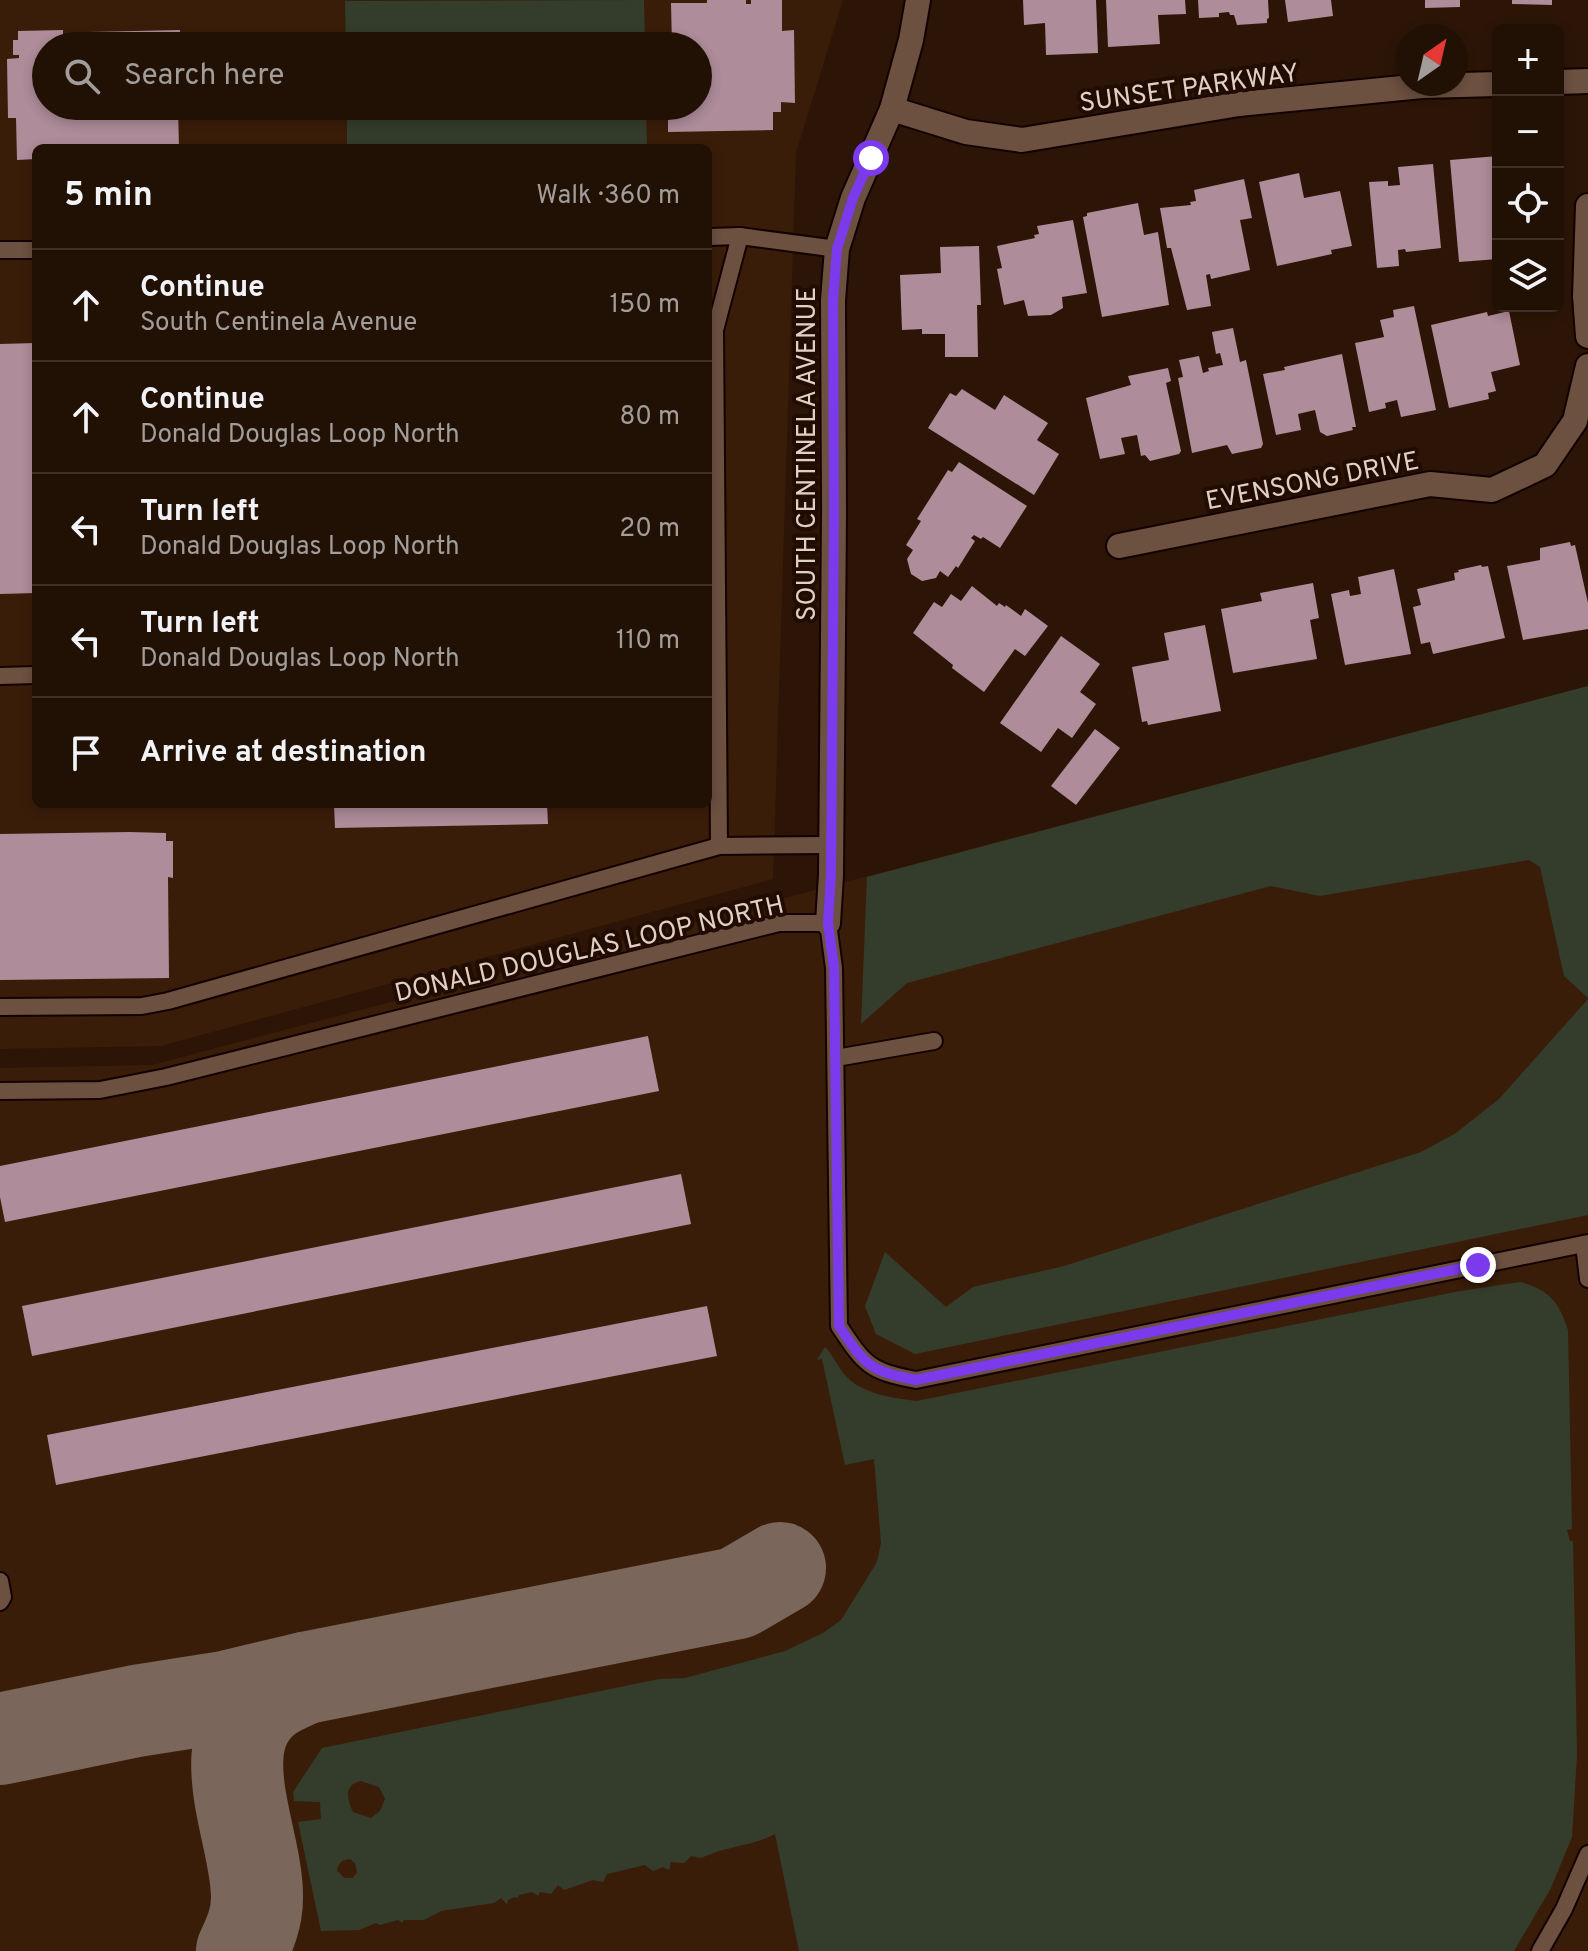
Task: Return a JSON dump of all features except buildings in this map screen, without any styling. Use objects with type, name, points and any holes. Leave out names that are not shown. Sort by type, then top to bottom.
[{"type":"street","name":"SOUTH CENTINELA AVENUE","points":[[828,923],[834,513],[833,300],[837,249],[853,198],[892,109],[911,40],[918,0]]},
{"type":"street","points":[[1564,82],[1588,81]]},
{"type":"street","name":"SUNSET PARKWAY","points":[[892,109],[966,132],[1022,140],[1239,104],[1422,86],[1492,84]]},
{"type":"street","points":[[1588,206],[1585,296],[1588,336]]},
{"type":"street","name":"EVENSONG DRIVE","points":[[1119,546],[1430,484],[1492,490],[1545,465],[1575,421],[1588,366]]},
{"type":"lane","points":[[712,237],[740,236],[837,249]]},
{"type":"lane","points":[[719,846],[715,330],[740,236]]},
{"type":"lane","points":[[0,250],[32,250]]},
{"type":"lane","points":[[0,676],[32,675]]},
{"type":"lane","points":[[0,1007],[142,1006],[168,1001],[719,846],[829,845]]},
{"type":"lane","name":"DONALD DOUGLAS LOOP NORTH","points":[[0,1091],[100,1090],[127,1085],[779,923],[828,923]]},
{"type":"lane","points":[[828,923],[834,968],[839,1326],[862,1360],[884,1374],[916,1380],[1586,1244],[1588,1279]]},
{"type":"lane","points":[[836,1058],[934,1041]]},
{"type":"lane","points":[[0,1581],[3,1597],[0,1602]]},
{"type":"lane","points":[[1540,1951],[1564,1909],[1588,1854]]},
{"type":"shaded area","points":[[0,0],[843,0],[796,153],[773,879],[161,1046],[0,1049]]},
{"type":"shaded area","points":[[1588,686],[1588,1951],[0,1951],[0,1068],[152,1065]]},
{"type":"green space","points":[[644,0],[645,32],[346,32],[345,1]]},
{"type":"green space","points":[[347,120],[646,120],[647,144],[347,144]]},
{"type":"green space","points":[[1588,686],[1588,998],[1564,976],[1540,867],[1529,860],[1320,896],[1271,886],[907,983],[861,1024],[867,877]]},
{"type":"green space","points":[[1588,999],[1588,1215],[915,1354],[876,1334],[865,1306],[885,1252],[946,1307],[973,1287],[1064,1266],[1421,1152],[1456,1133],[1499,1099]]},
{"type":"green space","points":[[1520,1282],[1530,1285],[1552,1298],[1568,1330],[1572,1529],[1567,1530],[1570,1541],[1573,1541],[1577,1755],[1572,1837],[1551,1888],[1514,1951],[799,1951],[775,1834],[701,1858],[691,1856],[684,1863],[671,1862],[669,1870],[663,1867],[653,1871],[645,1865],[607,1874],[603,1882],[593,1880],[564,1890],[558,1885],[551,1894],[540,1892],[538,1896],[532,1892],[519,1895],[508,1900],[507,1904],[501,1898],[494,1903],[441,1911],[424,1920],[376,1923],[359,1930],[321,1931],[298,1822],[321,1819],[320,1802],[294,1801],[293,1792],[322,1748],[659,1679],[685,1678],[785,1651],[823,1633],[841,1620],[877,1562],[881,1543],[874,1459],[845,1465],[822,1359],[817,1360],[825,1347],[844,1374],[859,1386],[887,1396],[917,1401],[1460,1291]],"holes":[[[361,1781],[379,1787],[385,1799],[380,1811],[371,1818],[353,1812],[349,1802],[349,1789]],[[350,1859],[355,1863],[357,1872],[353,1878],[344,1878],[337,1870],[341,1862]]]},
{"type":"taxiway","points":[[0,1739],[136,1711],[225,1697],[305,1678],[737,1593],[780,1568]]},
{"type":"taxiway","points":[[242,1951],[254,1919],[257,1898],[239,1790],[237,1762],[241,1736],[252,1713],[272,1694],[305,1678]]},
{"type":"route","points":[[871,158],[853,198],[837,249],[833,300],[834,513],[828,923],[834,968],[839,1326],[862,1360],[884,1374],[916,1380],[1478,1265]]}]
